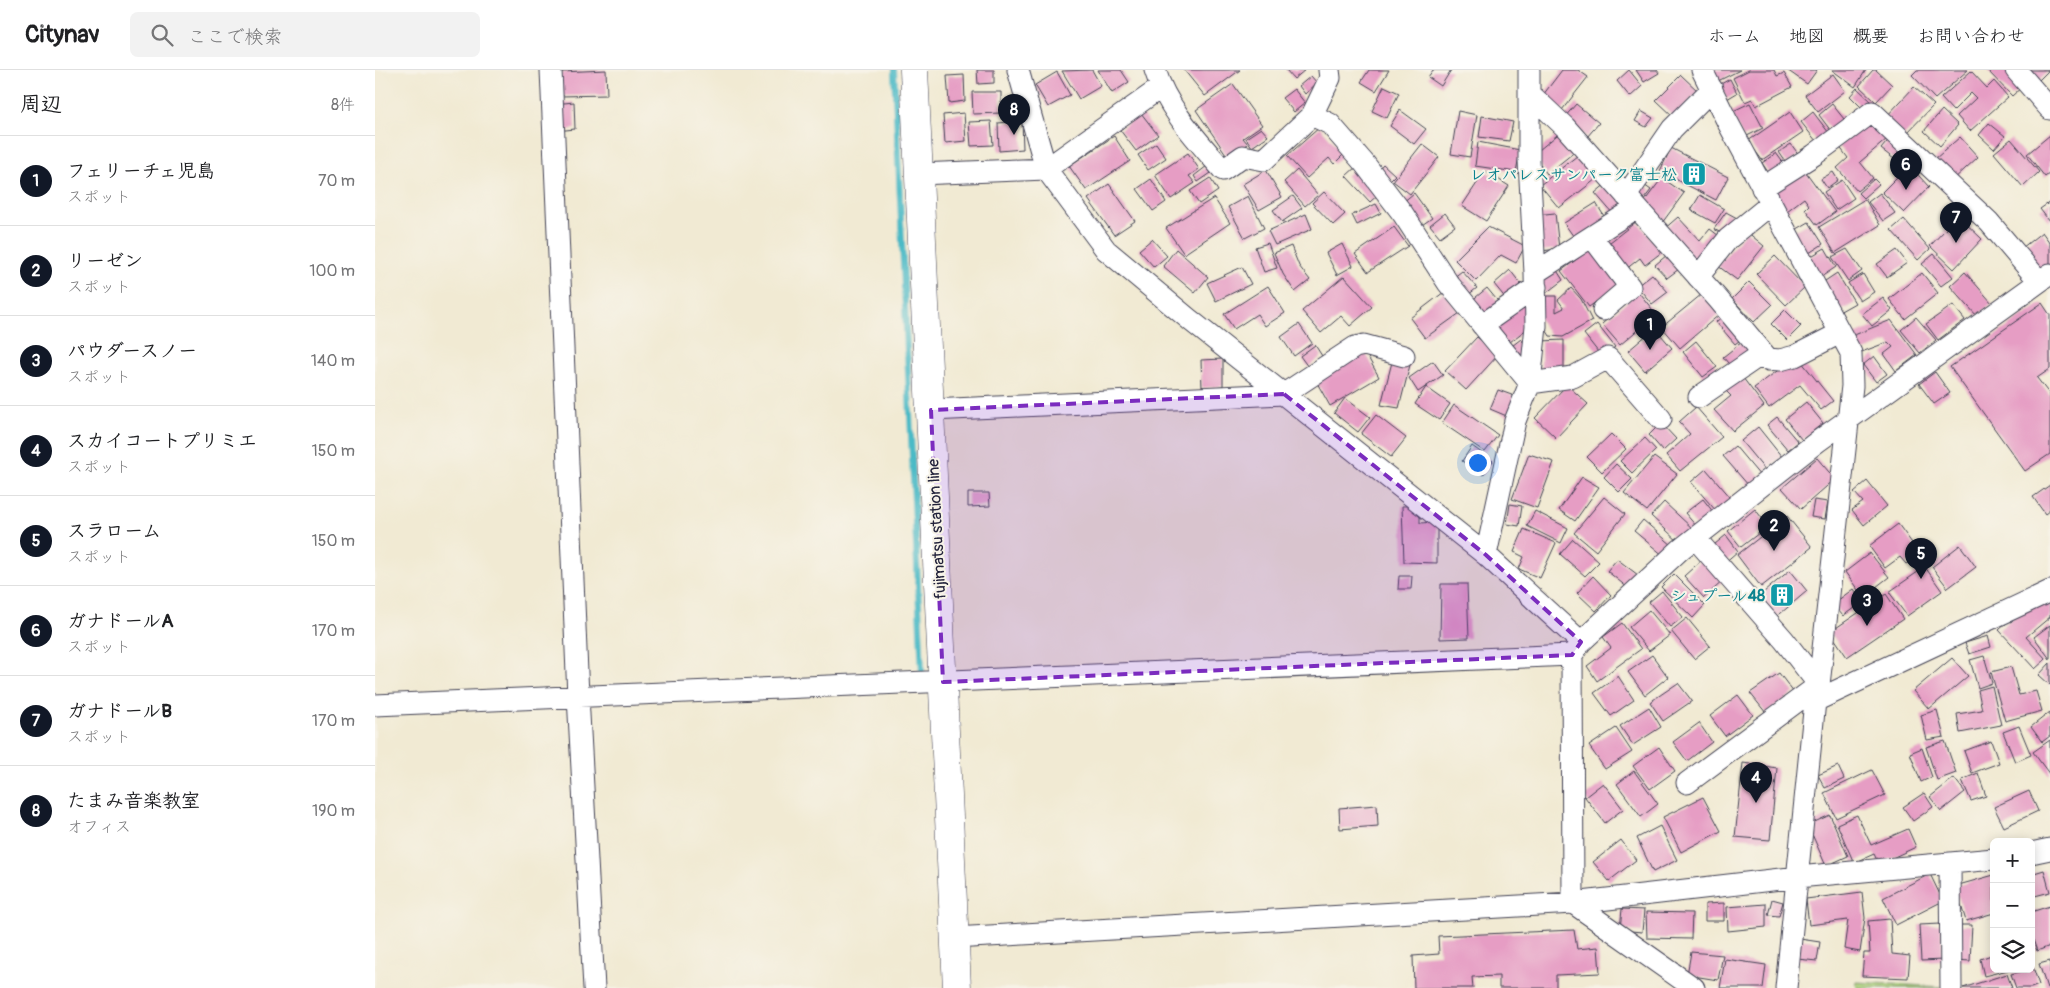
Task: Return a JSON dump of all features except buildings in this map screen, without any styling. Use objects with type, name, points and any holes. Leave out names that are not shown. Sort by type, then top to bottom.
[{"type":"main road","name":"fujimatsu station line","points":[[914,70],[957,988]]},
{"type":"street","points":[[551,70],[578,696],[594,988]]},
{"type":"street","points":[[1018,70],[1046,169],[1106,250],[1485,554],[1577,648],[1573,903]]},
{"type":"street","points":[[919,174],[1046,169],[1158,79],[1198,141],[1223,170],[1243,156],[1264,160],[1312,115],[1330,78],[1329,70]]},
{"type":"street","points":[[1485,554],[1515,422],[1530,383],[1536,326],[1536,280],[1529,161],[1529,70]]},
{"type":"street","points":[[2016,70],[2050,109]]},
{"type":"street","points":[[1482,325],[1592,237],[1631,202],[1672,129],[1707,79],[1851,353],[1852,386],[1785,988]]},
{"type":"street","points":[[1529,93],[1565,127],[1769,360]]},
{"type":"street","points":[[375,705],[943,682],[1577,648],[1695,538],[1848,420],[2045,278],[1989,222],[1872,112],[1814,155],[1767,196],[1727,240],[1698,277]]},
{"type":"street","points":[[1312,115],[1330,124],[1364,163],[1403,214],[1448,283],[1530,383]]},
{"type":"street","points":[[1592,237],[1630,287],[1603,310]]},
{"type":"street","points":[[1699,398],[1756,358],[1780,360],[1795,356],[1840,333]]},
{"type":"street","points":[[931,410],[1284,394],[1355,347],[1364,345],[1404,356]]},
{"type":"street","points":[[1530,383],[1573,377],[1608,358],[1661,419]]},
{"type":"street","points":[[1695,538],[1784,640],[1817,693]]},
{"type":"street","points":[[1687,783],[1817,693],[2050,591]]},
{"type":"street","points":[[2035,852],[2050,849]]},
{"type":"street","points":[[954,938],[1573,903],[1798,877],[1990,859]]},
{"type":"street","points":[[1950,863],[1951,988]]},
{"type":"street","points":[[1573,903],[1694,988]]},
{"type":"highlighted area","points":[[1284,394],[1486,555],[1581,642],[1572,655],[943,682],[931,410]]},
{"type":"green space","points":[[1856,982],[1944,987],[1944,988],[1857,988]]},
{"type":"waterway","points":[[894,70],[922,672]]},
{"type":"place","name":"たまみ音楽教室","points":[[1014,135]]},
{"type":"place","name":"レオパレスサンパーク富士松","points":[[1694,174]]},
{"type":"place","name":"ガナドールA","points":[[1906,190]]},
{"type":"place","name":"ガナドールB","points":[[1956,243]]},
{"type":"place","name":"フェリーチェ児島","points":[[1650,350]]},
{"type":"place","name":"リーゼン","points":[[1774,551]]},
{"type":"place","name":"スラローム","points":[[1921,579]]},
{"type":"place","name":"シュプール48","points":[[1782,595]]},
{"type":"place","name":"パウダースノー","points":[[1867,626]]},
{"type":"place","name":"スカイコートプリミエ","points":[[1756,803]]}]
